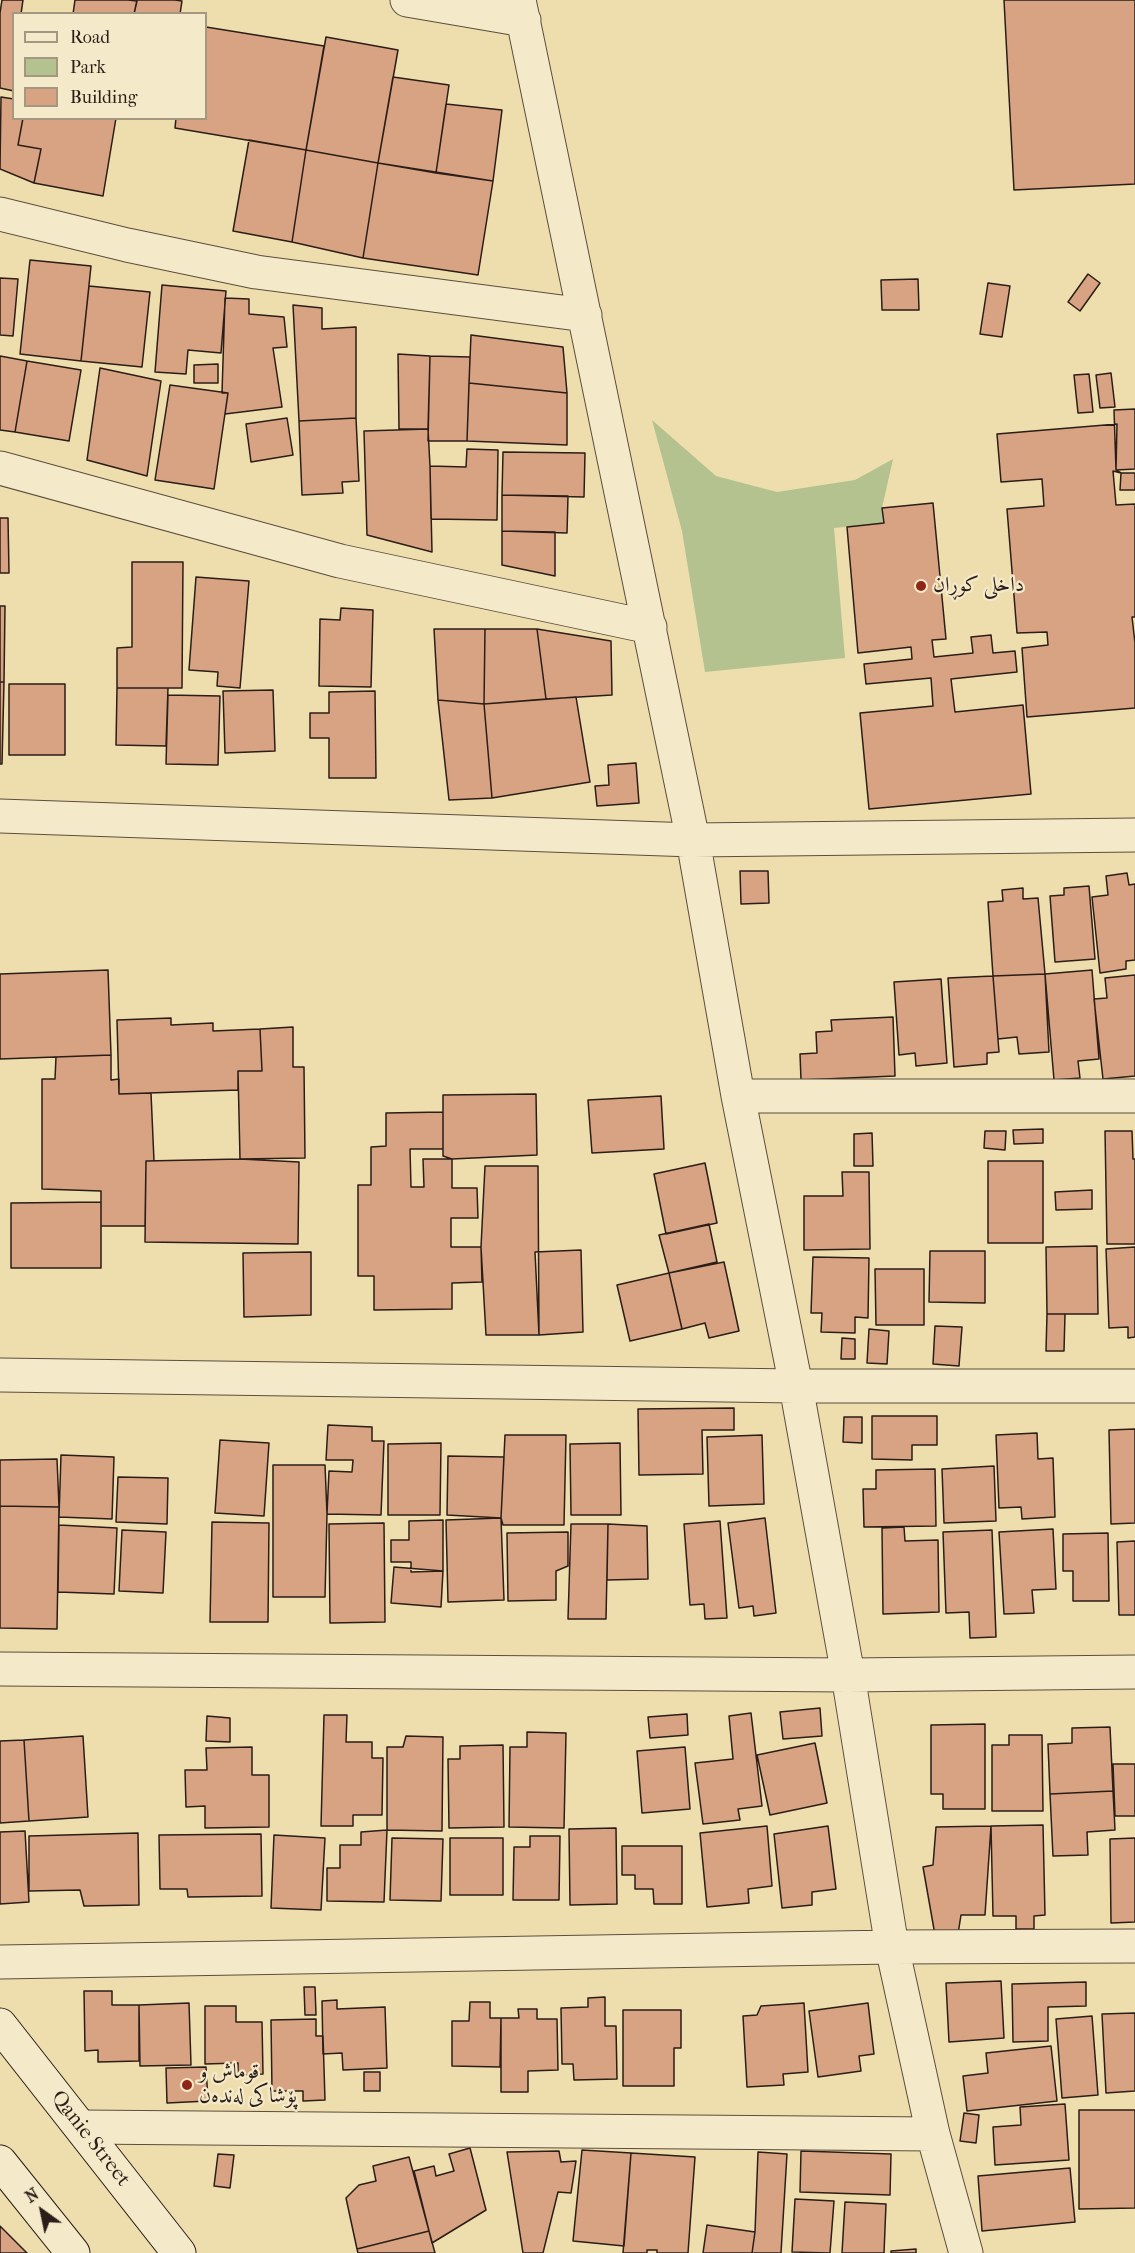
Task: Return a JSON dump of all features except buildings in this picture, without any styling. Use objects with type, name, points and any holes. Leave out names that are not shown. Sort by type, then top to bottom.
[{"type":"street","points":[[407,0],[522,10],[693,840],[738,1096],[796,1386],[848,1675],[892,1947],[933,2134],[966,2253]]},
{"type":"street","points":[[0,214],[126,245],[256,272],[585,315]]},
{"type":"street","points":[[0,468],[339,561],[650,627]]},
{"type":"street","points":[[0,816],[693,840],[1135,835]]},
{"type":"street","points":[[738,1096],[1135,1096]]},
{"type":"street","points":[[0,1375],[796,1386],[1135,1386]]},
{"type":"street","points":[[0,1669],[848,1675],[1135,1672]]},
{"type":"street","points":[[0,1962],[892,1947],[1135,1946]]},
{"type":"street","name":"Qanie Street","points":[[0,2025],[179,2253]]},
{"type":"street","points":[[81,2127],[933,2134]]},
{"type":"street","points":[[0,2162],[73,2253]]},
{"type":"green space","points":[[652,420],[716,476],[777,492],[855,480],[893,459],[882,508],[884,523],[834,528],[845,658],[705,672],[682,531]]},
{"type":"place","name":"داخلی کوڕان","points":[[921,586]]},
{"type":"place","name":"قوماش و پۆشاکی لەندەن","points":[[187,2085]]}]
